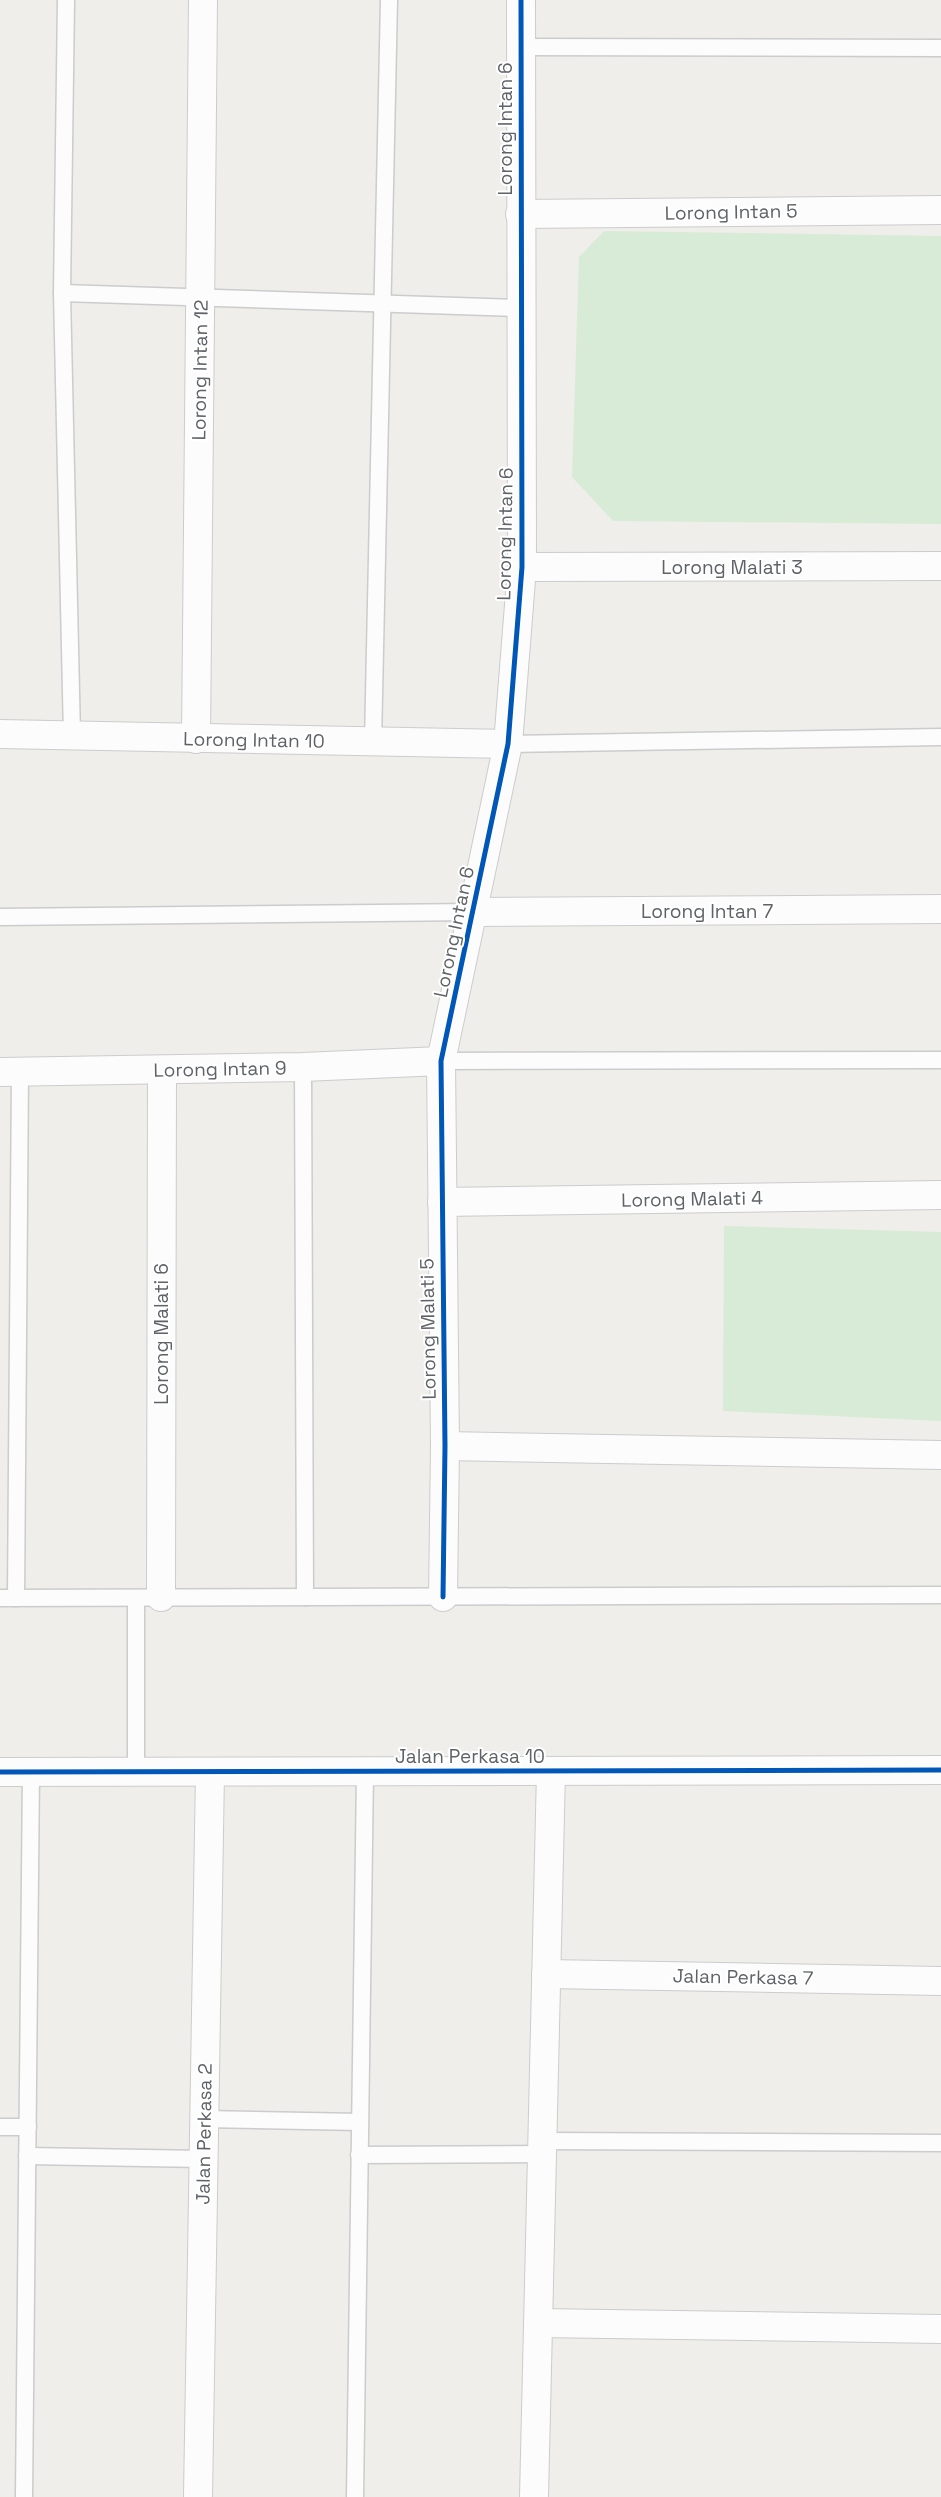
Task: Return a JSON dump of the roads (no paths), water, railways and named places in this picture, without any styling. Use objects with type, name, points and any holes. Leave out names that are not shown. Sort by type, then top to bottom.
[{"type":"street","name":"Lorong Intan 12","points":[[196,739],[203,0]]},
{"type":"street","name":"Lorong Intan 6","points":[[441,1061],[508,744],[522,567],[521,0]]},
{"type":"street","name":"Lorong Intan 5","points":[[520,214],[941,210]]},
{"type":"street","name":"Lorong Malati 3","points":[[522,567],[941,566]]},
{"type":"street","name":"Lorong Intan 10","points":[[0,734],[508,744]]},
{"type":"street","name":"Lorong Intan 7","points":[[474,912],[941,909]]},
{"type":"street","name":"Lorong Intan 9","points":[[10,1072],[303,1067],[441,1061]]},
{"type":"street","name":"Lorong Malati 5","points":[[441,1061],[445,1446],[443,1597]]},
{"type":"street","name":"Lorong Malati 6","points":[[149,1598],[162,1070]]},
{"type":"street","name":"Lorong Malati 4","points":[[442,1202],[941,1195]]},
{"type":"street","points":[[445,1446],[941,1455]]},
{"type":"street","name":"Jalan Perkasa 10","points":[[0,1772],[941,1770]]},
{"type":"street","points":[[534,2497],[551,1771]]},
{"type":"street","name":"Jalan Perkasa 2","points":[[198,2497],[210,1772]]},
{"type":"street","name":"Jalan Perkasa 7","points":[[546,1974],[941,1980]]},
{"type":"street","points":[[538,2323],[941,2328]]},
{"type":"lane","points":[[66,0],[62,293],[72,736]]},
{"type":"lane","points":[[373,742],[389,0]]},
{"type":"lane","points":[[520,47],[941,48]]},
{"type":"lane","points":[[62,293],[521,308]]},
{"type":"lane","points":[[508,744],[941,737]]},
{"type":"lane","points":[[0,917],[474,912]]},
{"type":"lane","points":[[441,1061],[941,1060]]},
{"type":"lane","points":[[303,1067],[305,1597]]},
{"type":"lane","points":[[10,1072],[8,1598],[941,1595]]},
{"type":"lane","points":[[136,1771],[149,1598]]},
{"type":"lane","points":[[24,2497],[31,1772]]},
{"type":"lane","points":[[355,2497],[365,1772]]},
{"type":"lane","points":[[204,2119],[360,2122]]},
{"type":"lane","points":[[0,2127],[28,2127]]},
{"type":"lane","points":[[359,2155],[542,2148],[941,2143]]},
{"type":"lane","points":[[28,2156],[203,2159]]}]
